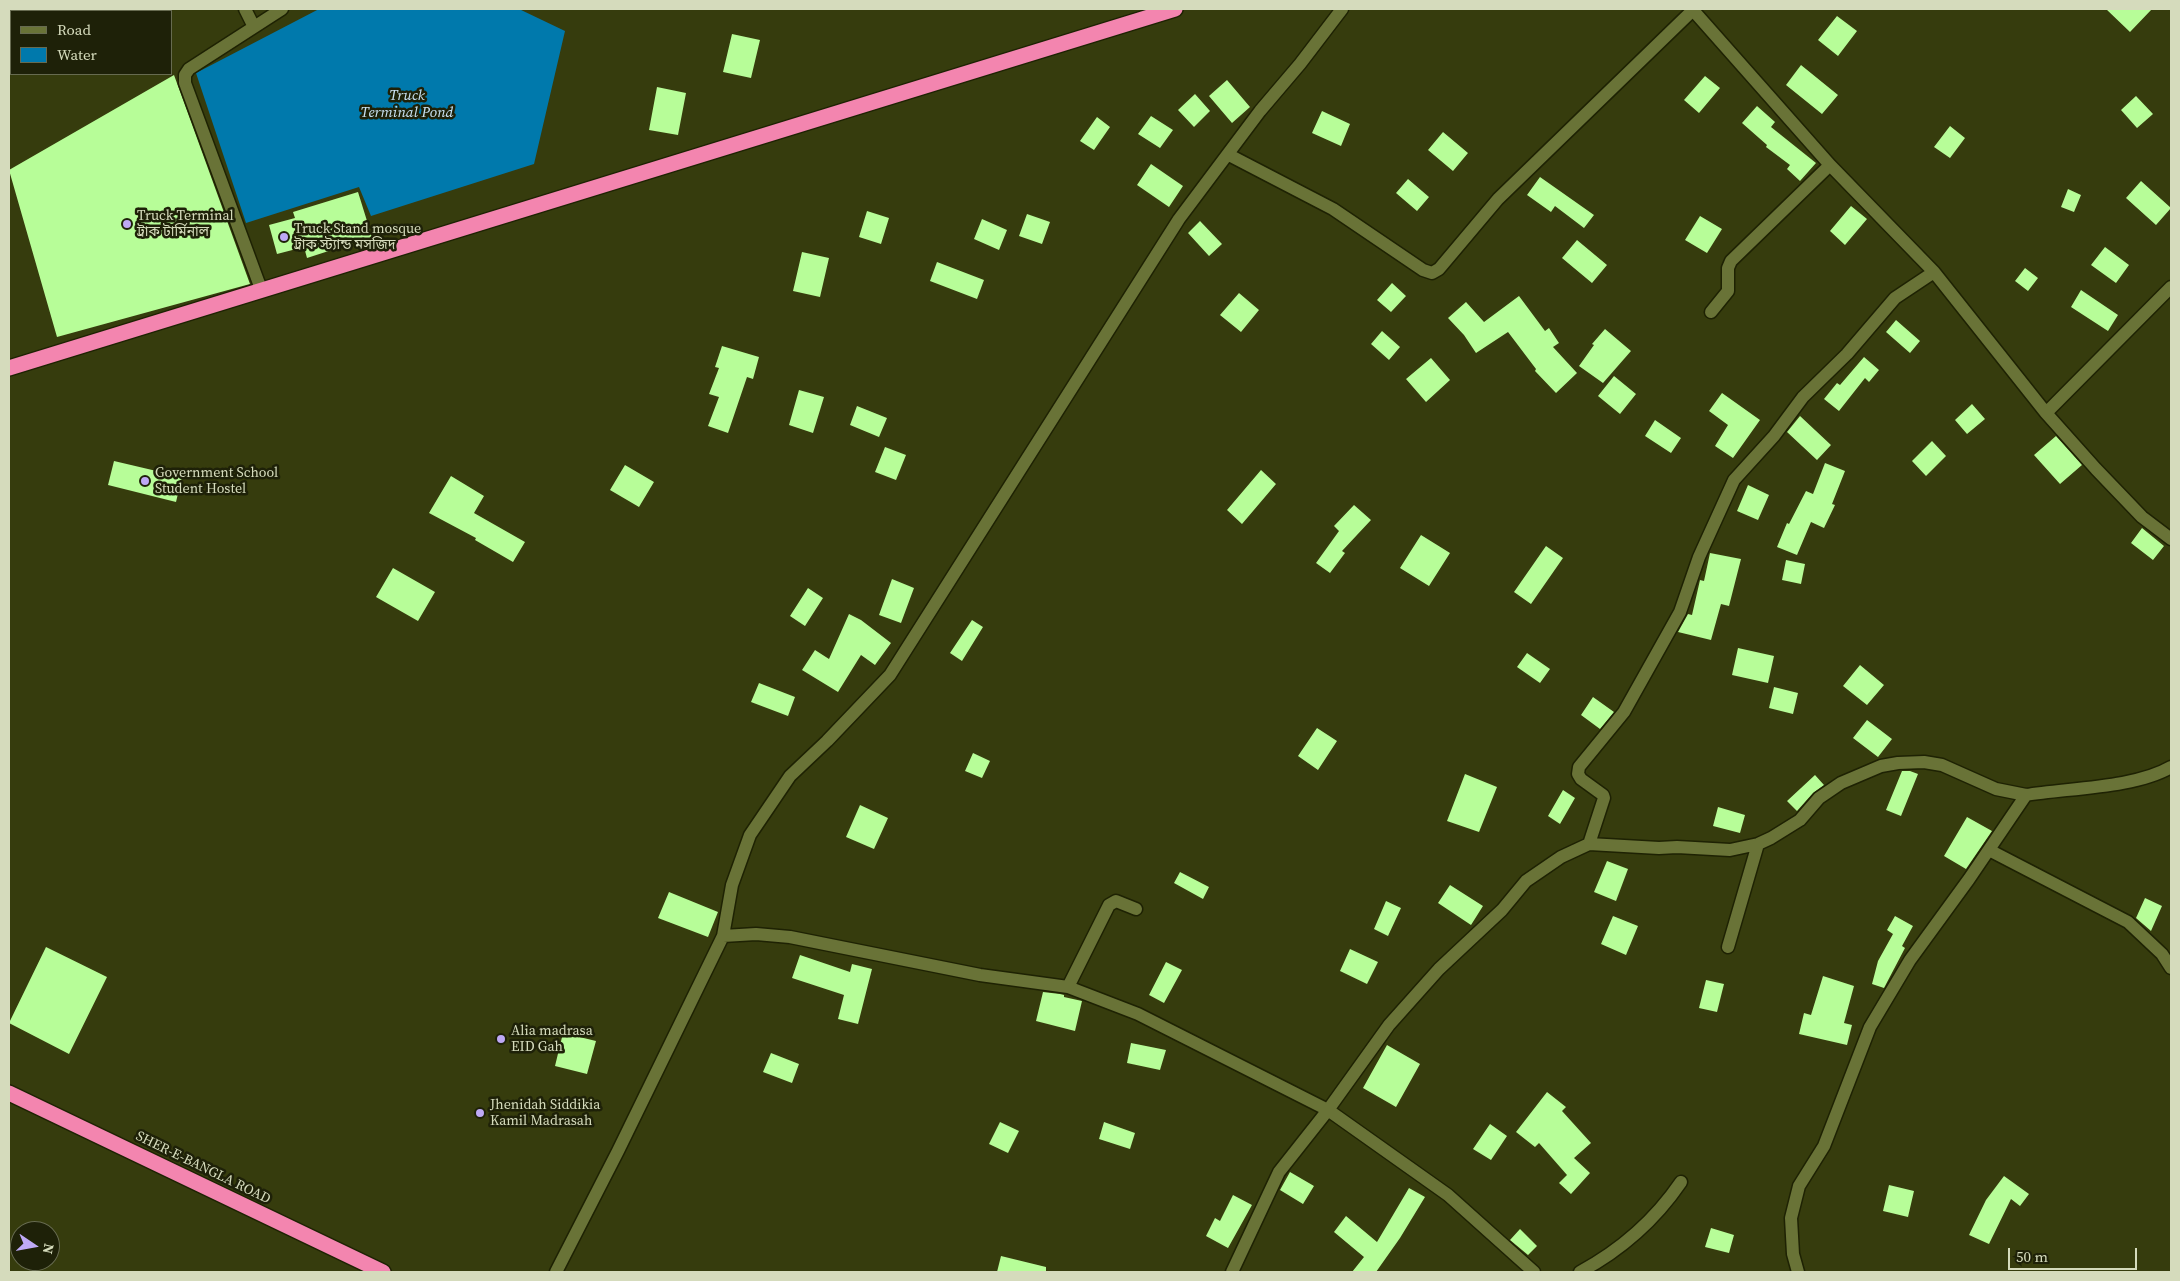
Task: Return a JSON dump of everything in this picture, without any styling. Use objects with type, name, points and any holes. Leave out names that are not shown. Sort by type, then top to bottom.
[{"type":"highway","points":[[9,368],[1175,9]]},
{"type":"highway","name":"SHER-E-BANGLA ROAD","points":[[9,1092],[384,1272]]},
{"type":"street","points":[[245,9],[254,27]]},
{"type":"street","points":[[261,289],[185,83],[185,75],[189,69],[282,9]]},
{"type":"street","points":[[556,1272],[618,1152],[723,936],[732,885],[750,835],[790,776],[827,742],[890,675],[1179,219],[1229,155],[1260,111],[1300,64],[1342,9]]},
{"type":"street","points":[[1229,155],[1333,209],[1423,270],[1432,272],[1439,269],[1498,199],[1692,9],[1830,165],[1934,272],[2046,413],[2142,517],[2171,539]]},
{"type":"street","points":[[1711,312],[1728,290],[1728,268],[1731,261],[1830,165]]},
{"type":"street","points":[[1589,844],[1604,798],[1603,794],[1581,779],[1578,774],[1579,767],[1624,712],[1680,612],[1699,558],[1734,480],[1774,436],[1802,397],[1847,354],[1895,298],[1934,272]]},
{"type":"street","points":[[2046,413],[2171,287]]},
{"type":"street","points":[[1232,1272],[1279,1172],[1328,1110],[1389,1025],[1439,969],[1502,910],[1526,881],[1561,857],[1589,844],[1730,850],[1758,844],[1772,838],[1800,820],[1819,798],[1840,783],[1881,766],[1898,762],[1924,762],[1942,765],[1996,789],[2026,795],[2114,784],[2160,773],[2171,767]]},
{"type":"street","points":[[1798,1272],[1793,1254],[1791,1218],[1799,1186],[1824,1146],[1870,1027],[1910,960],[2026,795]]},
{"type":"street","points":[[1728,947],[1758,844]]},
{"type":"street","points":[[1989,850],[2128,922],[2162,954],[2171,968]]},
{"type":"street","points":[[1068,987],[1109,904],[1116,900],[1136,909]]},
{"type":"street","points":[[723,936],[756,934],[790,938],[980,974],[1068,987],[1138,1014],[1328,1110],[1448,1195],[1534,1272]]},
{"type":"street","points":[[1580,1272],[1599,1262],[1636,1234],[1666,1203],[1681,1182]]},
{"type":"water","name":"Truck Terminal Pond","points":[[319,9],[519,9],[565,31],[534,164],[371,216],[359,187],[246,223],[196,73]]},
{"type":"building","points":[[2106,9],[2152,9],[2130,32]]},
{"type":"building","points":[[1837,16],[1857,31],[1838,56],[1818,40]]},
{"type":"building","points":[[732,34],[760,40],[751,78],[723,72]]},
{"type":"building","points":[[1801,65],[1838,95],[1822,114],[1786,85]]},
{"type":"building","name":"Truck Terminal ট্রাক টার্মিনাল","points":[[174,75],[250,284],[57,337],[9,170]]},
{"type":"building","points":[[1705,76],[1720,88],[1699,113],[1684,100]]},
{"type":"building","points":[[1227,80],[1250,107],[1232,123],[1209,96]]},
{"type":"building","points":[[657,87],[686,93],[678,135],[649,130]]},
{"type":"building","points":[[1195,94],[1210,111],[1194,127],[1178,110]]},
{"type":"building","points":[[2136,96],[2153,114],[2137,128],[2121,110]]},
{"type":"building","points":[[1757,106],[1775,122],[1771,127],[1816,163],[1800,181],[1787,169],[1790,165],[1766,147],[1767,145],[1742,123]]},
{"type":"building","points":[[1322,111],[1350,124],[1341,146],[1312,133]]},
{"type":"building","points":[[1151,116],[1173,130],[1160,148],[1138,134]]},
{"type":"building","points":[[1097,117],[1110,127],[1094,150],[1080,141]]},
{"type":"building","points":[[1950,126],[1965,138],[1950,158],[1934,147]]},
{"type":"building","points":[[1443,132],[1468,153],[1453,171],[1428,150]]},
{"type":"building","points":[[1151,164],[1183,186],[1169,207],[1137,185]]},
{"type":"building","points":[[1540,177],[1594,215],[1584,228],[1555,206],[1551,212],[1527,195]]},
{"type":"building","points":[[1408,179],[1429,197],[1417,211],[1396,193]]},
{"type":"building","points":[[2141,181],[2171,208],[2156,225],[2126,198]]},
{"type":"building","points":[[2068,189],[2081,195],[2074,212],[2061,207]]},
{"type":"building","points":[[358,192],[372,237],[307,258],[304,247],[277,254],[269,225],[295,218],[293,212]]},
{"type":"building","points":[[1851,206],[1867,219],[1845,245],[1830,231]]},
{"type":"building","points":[[867,211],[889,218],[881,244],[859,237]]},
{"type":"building","points":[[1027,214],[1050,222],[1042,244],[1019,236]]},
{"type":"building","points":[[1700,216],[1722,229],[1707,253],[1685,240]]},
{"type":"building","points":[[982,219],[1007,230],[999,250],[974,239]]},
{"type":"building","points":[[1200,221],[1222,244],[1209,256],[1188,233]]},
{"type":"building","points":[[1577,240],[1607,265],[1592,283],[1562,258]]},
{"type":"building","points":[[2105,247],[2129,265],[2116,283],[2091,265]]},
{"type":"building","points":[[802,252],[829,258],[820,297],[793,291]]},
{"type":"building","points":[[937,262],[984,280],[977,299],[930,281]]},
{"type":"building","points":[[2025,268],[2038,278],[2028,291],[2015,281]]},
{"type":"building","points":[[1392,283],[1406,296],[1391,312],[1377,300]]},
{"type":"building","points":[[2081,290],[2118,315],[2108,331],[2071,307]]},
{"type":"building","points":[[1239,293],[1259,310],[1241,332],[1220,315]]},
{"type":"building","points":[[1519,296],[1545,331],[1549,328],[1559,343],[1553,347],[1577,373],[1556,393],[1535,371],[1536,369],[1508,332],[1476,353],[1464,335],[1448,318],[1466,302],[1484,322]]},
{"type":"building","points":[[1896,320],[1920,341],[1910,353],[1886,332]]},
{"type":"building","points":[[1605,329],[1631,351],[1603,383],[1579,366],[1594,345],[1592,344]]},
{"type":"building","points":[[1382,331],[1400,347],[1389,360],[1371,344]]},
{"type":"building","points":[[722,346],[759,357],[753,379],[747,377],[728,433],[708,426],[719,397],[709,394],[719,368],[715,367]]},
{"type":"building","points":[[1864,357],[1879,370],[1869,382],[1865,378],[1839,411],[1824,399],[1837,383],[1840,385]]},
{"type":"building","points":[[1431,358],[1450,380],[1426,402],[1406,379]]},
{"type":"building","points":[[1614,376],[1636,394],[1620,414],[1598,396]]},
{"type":"building","points":[[799,390],[824,397],[813,433],[789,425]]},
{"type":"building","points":[[1722,393],[1760,420],[1733,458],[1715,446],[1728,425],[1709,411]]},
{"type":"building","points":[[1972,404],[1985,419],[1967,434],[1955,420]]},
{"type":"building","points":[[857,406],[887,418],[879,437],[850,425]]},
{"type":"building","points":[[1800,416],[1831,445],[1817,460],[1787,432]]},
{"type":"building","points":[[1655,420],[1681,438],[1671,453],[1645,436]]},
{"type":"building","points":[[2056,436],[2082,465],[2060,484],[2034,455]]},
{"type":"building","points":[[1932,441],[1946,456],[1926,476],[1912,461]]},
{"type":"building","points":[[885,447],[906,455],[896,480],[875,472]]},
{"type":"building","name":"Government School Student Hostel","points":[[114,461],[182,477],[176,502],[108,485]]},
{"type":"building","points":[[1825,463],[1845,471],[1832,504],[1835,505],[1824,528],[1811,522],[1797,555],[1777,547],[1787,523],[1789,524],[1806,491],[1813,494]]},
{"type":"building","points":[[625,465],[654,482],[639,507],[610,490]]},
{"type":"building","points":[[1261,470],[1276,484],[1242,524],[1227,510]]},
{"type":"building","points":[[451,476],[484,496],[474,513],[525,542],[513,562],[475,540],[476,538],[429,513]]},
{"type":"building","points":[[1748,485],[1769,495],[1758,520],[1737,511]]},
{"type":"building","points":[[1354,505],[1371,520],[1342,551],[1345,553],[1330,573],[1316,563],[1339,531],[1334,526]]},
{"type":"building","points":[[2142,528],[2164,546],[2153,560],[2131,543]]},
{"type":"building","points":[[1421,535],[1450,553],[1429,586],[1400,568]]},
{"type":"building","points":[[1546,546],[1563,558],[1531,604],[1514,592]]},
{"type":"building","points":[[1710,553],[1741,559],[1729,606],[1721,604],[1711,640],[1678,632],[1688,614],[1692,615],[1700,580],[1704,581]]},
{"type":"building","points":[[1786,560],[1805,564],[1801,584],[1782,580]]},
{"type":"building","points":[[393,568],[435,592],[418,621],[376,597]]},
{"type":"building","points":[[892,579],[914,588],[901,623],[879,615]]},
{"type":"building","points":[[808,588],[823,598],[805,626],[790,616]]},
{"type":"building","points":[[849,614],[861,620],[891,643],[875,665],[861,655],[838,692],[802,670],[815,650],[829,659]]},
{"type":"building","points":[[972,620],[983,627],[962,661],[950,653]]},
{"type":"building","points":[[1738,648],[1774,656],[1768,683],[1732,675]]},
{"type":"building","points":[[1527,653],[1550,669],[1540,683],[1517,667]]},
{"type":"building","points":[[1860,665],[1884,685],[1867,705],[1843,686]]},
{"type":"building","points":[[759,683],[795,697],[788,716],[751,702]]},
{"type":"building","points":[[1774,687],[1798,693],[1793,714],[1769,708]]},
{"type":"building","points":[[1593,697],[1614,712],[1600,729],[1581,715]]},
{"type":"building","points":[[1867,720],[1892,739],[1878,757],[1853,738]]},
{"type":"building","points":[[1317,728],[1337,741],[1318,770],[1298,756]]},
{"type":"building","points":[[973,753],[990,761],[982,778],[965,771]]},
{"type":"building","points":[[1902,771],[1918,774],[1901,816],[1886,810]]},
{"type":"building","points":[[1465,774],[1497,787],[1479,832],[1447,821]]},
{"type":"building","points":[[1815,775],[1824,785],[1813,793],[1797,811],[1787,801]]},
{"type":"building","points":[[1563,790],[1575,798],[1560,824],[1548,816]]},
{"type":"building","points":[[860,805],[888,818],[874,849],[846,837]]},
{"type":"building","points":[[1718,807],[1745,815],[1740,833],[1713,826]]},
{"type":"building","points":[[1967,817],[1992,831],[1966,869],[1944,856]]},
{"type":"building","points":[[1607,861],[1628,869],[1616,901],[1594,892]]},
{"type":"building","points":[[1180,872],[1209,887],[1203,899],[1174,883]]},
{"type":"building","points":[[1450,885],[1483,906],[1471,925],[1438,903]]},
{"type":"building","points":[[669,892],[718,912],[708,937],[658,918]]},
{"type":"building","points":[[2145,898],[2162,906],[2151,931],[2136,918]]},
{"type":"building","points":[[1386,901],[1401,908],[1388,936],[1374,929]]},
{"type":"building","points":[[1613,916],[1638,926],[1626,955],[1601,944]]},
{"type":"building","points":[[1895,916],[1913,926],[1902,946],[1905,948],[1884,988],[1872,984],[1878,961],[1893,934],[1887,930]]},
{"type":"building","points":[[46,947],[107,977],[69,1054],[9,1023]]},
{"type":"building","points":[[1350,949],[1378,962],[1367,984],[1340,971]]},
{"type":"building","points":[[800,955],[850,972],[852,964],[872,969],[858,1024],[838,1019],[844,995],[792,978]]},
{"type":"building","points":[[1166,962],[1182,970],[1164,1003],[1149,995]]},
{"type":"building","points":[[1823,976],[1854,986],[1844,1023],[1852,1025],[1847,1045],[1799,1034],[1804,1013],[1811,1015]]},
{"type":"building","points":[[1706,980],[1724,984],[1717,1012],[1699,1008]]},
{"type":"building","points":[[1043,992],[1060,994],[1064,995],[1064,997],[1082,1001],[1075,1031],[1036,1021]]},
{"type":"building","points":[[563,1033],[596,1041],[587,1074],[555,1066]]},
{"type":"building","points":[[1131,1043],[1166,1050],[1160,1070],[1127,1063]]},
{"type":"building","points":[[1387,1045],[1420,1064],[1396,1107],[1363,1088]]},
{"type":"building","points":[[771,1053],[799,1064],[792,1083],[763,1072]]},
{"type":"building","points":[[1547,1092],[1566,1107],[1562,1111],[1591,1143],[1574,1158],[1590,1173],[1571,1194],[1559,1183],[1567,1175],[1539,1143],[1535,1147],[1516,1132]]},
{"type":"building","points":[[1000,1122],[1019,1131],[1008,1153],[989,1144]]},
{"type":"building","points":[[1104,1122],[1135,1133],[1130,1149],[1099,1139]]},
{"type":"building","points":[[1490,1124],[1507,1136],[1491,1160],[1473,1149]]},
{"type":"building","points":[[1290,1172],[1314,1186],[1303,1204],[1280,1190]]},
{"type":"building","points":[[2004,1176],[2029,1194],[2020,1206],[2011,1199],[1989,1244],[1969,1235],[1986,1200]]},
{"type":"building","points":[[1889,1185],[1914,1191],[1908,1217],[1883,1211]]},
{"type":"building","points":[[1409,1188],[1425,1197],[1400,1238],[1376,1272],[1352,1272],[1364,1257],[1334,1232],[1346,1216],[1377,1242]]},
{"type":"building","points":[[1233,1195],[1252,1205],[1228,1248],[1206,1236],[1215,1218],[1220,1221]]},
{"type":"building","points":[[1711,1228],[1734,1235],[1729,1253],[1705,1247]]},
{"type":"building","points":[[1520,1229],[1537,1246],[1528,1255],[1510,1240]]},
{"type":"building","points":[[1001,1256],[1046,1267],[1046,1272],[997,1272]]},
{"type":"place","name":"Truck Terminal ট্রাক টার্মিনাল","points":[[127,224]]},
{"type":"place","name":"Truck Stand mosque ট্রাক স্ট্যান্ড মসজিদ","points":[[284,237]]},
{"type":"place","name":"Government School Student Hostel","points":[[145,481]]},
{"type":"place","name":"Alia madrasa EID Gah","points":[[501,1039]]},
{"type":"place","name":"Jhenidah Siddikia Kamil Madrasah","points":[[480,1113]]}]
